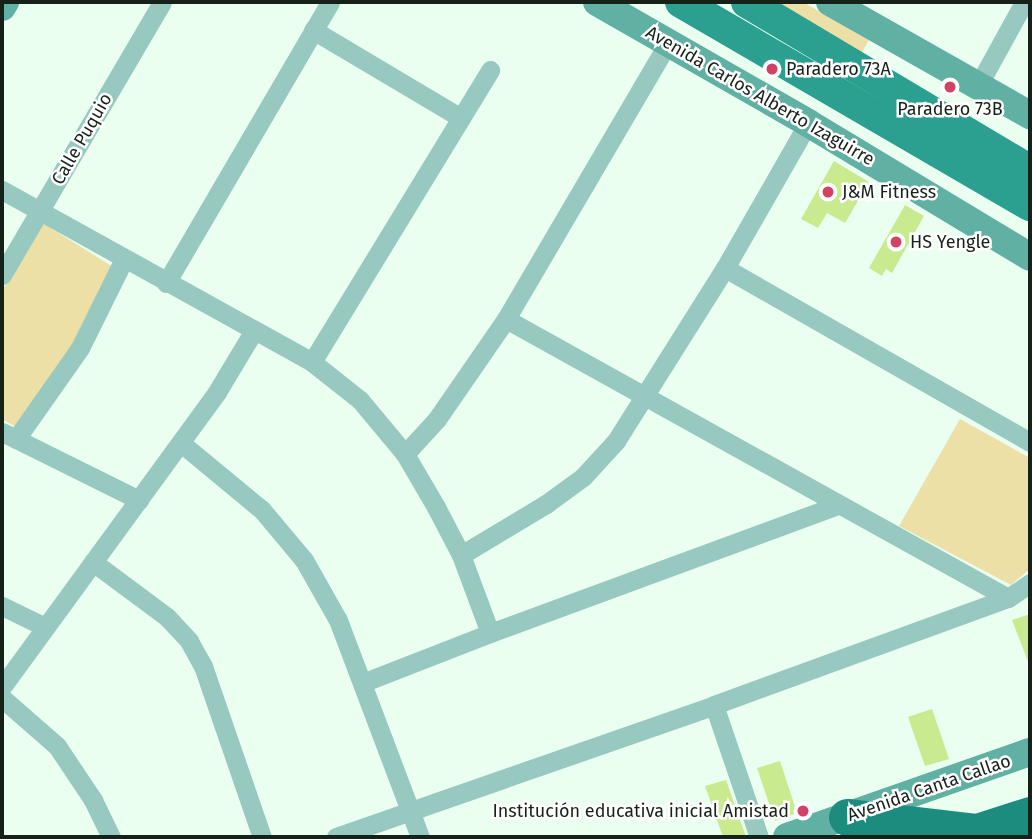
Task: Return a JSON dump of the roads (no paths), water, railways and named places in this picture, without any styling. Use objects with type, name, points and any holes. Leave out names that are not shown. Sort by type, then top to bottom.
[{"type":"highway","points":[[847,817],[969,835],[1030,815]]},
{"type":"main road","points":[[681,2],[1028,207]]},
{"type":"main road","points":[[747,2],[1030,171]]},
{"type":"street","points":[[2,7],[5,2]]},
{"type":"street","name":"Calle Puquio","points":[[2,275],[162,2]]},
{"type":"street","points":[[166,283],[330,2]]},
{"type":"street","name":"Avenida Carlos Alberto Izaguirre","points":[[597,2],[808,123],[1030,257]]},
{"type":"street","points":[[830,2],[1030,115]]},
{"type":"street","points":[[979,84],[1024,2]]},
{"type":"street","points":[[313,30],[461,118]]},
{"type":"street","points":[[405,453],[437,419],[506,319],[668,43]]},
{"type":"street","points":[[312,362],[490,71]]},
{"type":"street","points":[[461,555],[546,504],[583,477],[616,441],[724,268],[808,123]]},
{"type":"street","points":[[2,190],[312,362],[360,400],[405,453],[461,555],[490,633]]},
{"type":"street","points":[[124,259],[80,348],[9,436],[139,500]]},
{"type":"street","points":[[724,268],[1030,442]]},
{"type":"street","points":[[506,319],[1008,598]]},
{"type":"street","points":[[2,687],[181,443],[254,332]]},
{"type":"street","points":[[181,443],[262,510],[304,560],[338,620],[420,837]]},
{"type":"street","points":[[362,683],[838,505]]},
{"type":"street","points":[[93,562],[167,617],[189,641],[203,666],[262,837]]},
{"type":"street","points":[[336,837],[714,705],[1008,598],[1030,583]]},
{"type":"street","points":[[2,606],[45,627]]},
{"type":"street","points":[[2,698],[57,746],[93,800],[111,837]]},
{"type":"street","points":[[714,705],[759,837]]},
{"type":"street","name":"Avenida Canta Callao","points":[[787,837],[1030,752]]},
{"type":"place","name":"Paradero 73A","points":[[772,69]]},
{"type":"place","name":"Paradero 73B","points":[[950,87]]},
{"type":"place","name":"J&M Fitness","points":[[828,192]]},
{"type":"place","name":"HS Yengle","points":[[896,242]]},
{"type":"place","name":"Institución educativa inicial Amistad","points":[[803,811]]}]
